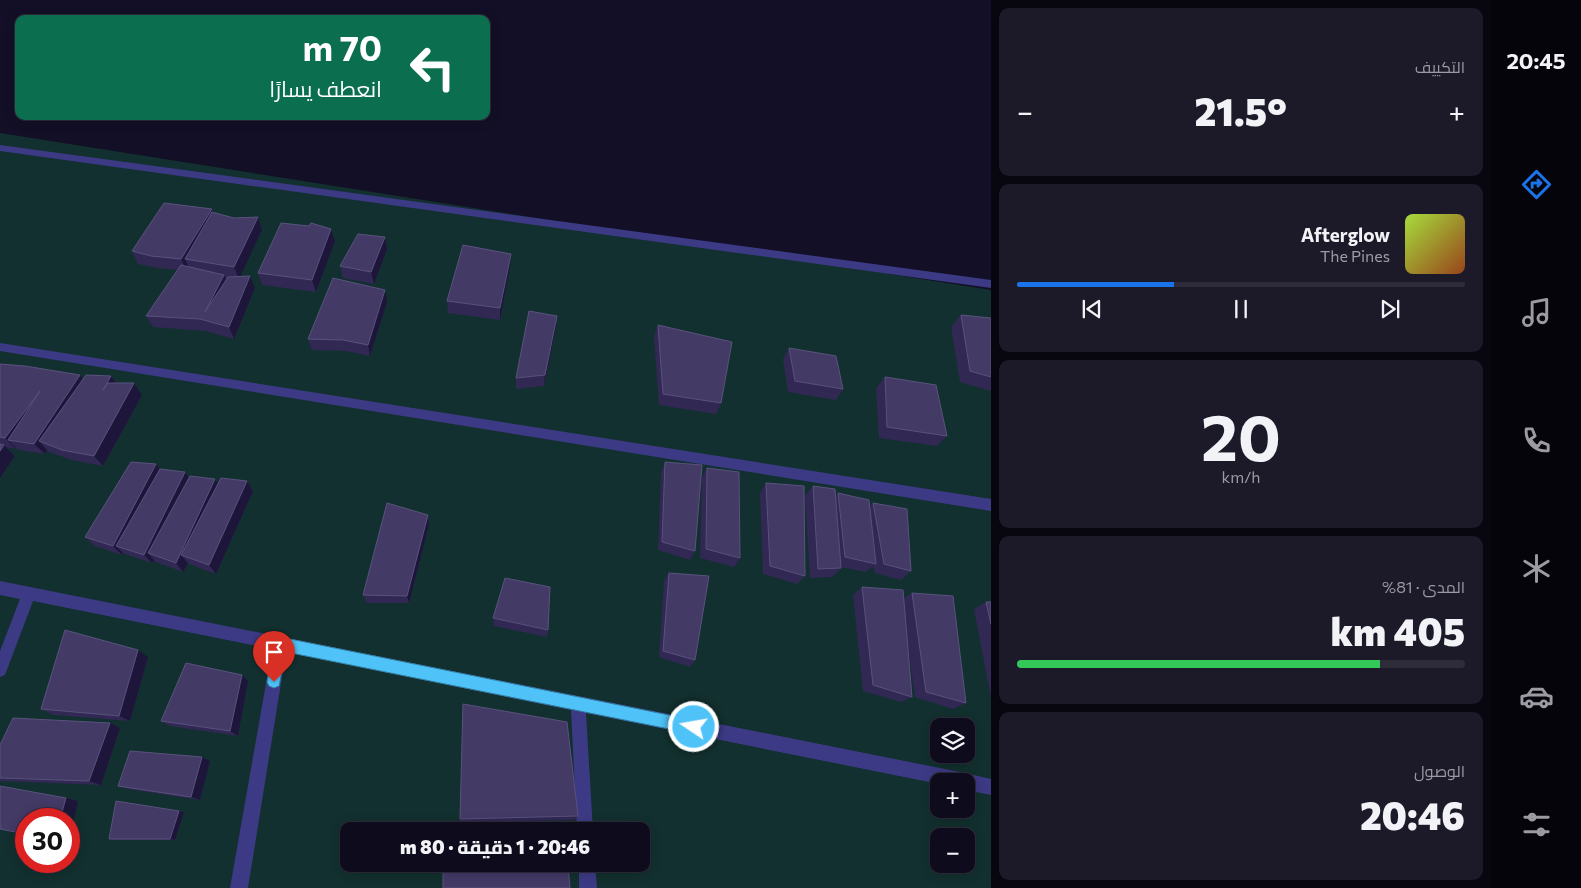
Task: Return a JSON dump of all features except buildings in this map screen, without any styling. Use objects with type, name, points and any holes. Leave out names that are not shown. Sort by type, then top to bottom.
[{"type":"street","points":[[0,148],[991,284]]},
{"type":"street","points":[[0,347],[991,505]]},
{"type":"street","points":[[0,588],[930,774]]},
{"type":"street","points":[[0,670],[29,594]]},
{"type":"street","points":[[239,888],[280,644]]},
{"type":"street","points":[[578,704],[585,822]]},
{"type":"street","points":[[975,783],[991,786]]},
{"type":"street","points":[[587,872],[588,888]]},
{"type":"green space","points":[[0,133],[991,290],[991,888],[0,888]]},
{"type":"route","points":[[274,682],[280,644],[694,727]]}]
